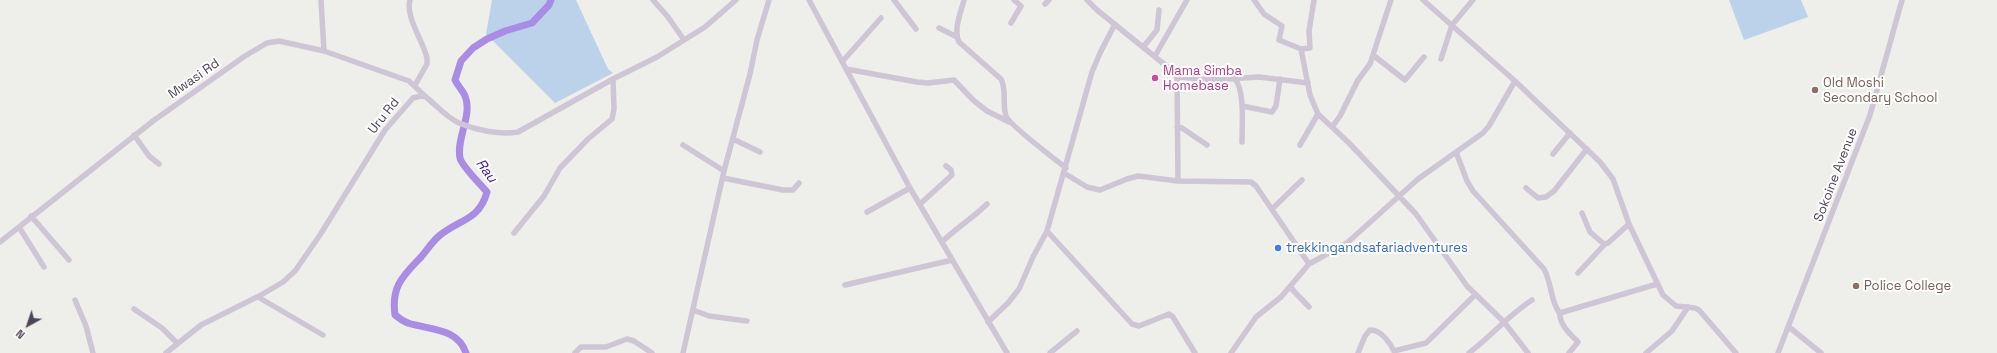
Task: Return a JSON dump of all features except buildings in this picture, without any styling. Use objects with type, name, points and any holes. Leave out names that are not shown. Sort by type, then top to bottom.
[{"type":"street","points":[[321,0],[324,51]]},
{"type":"street","points":[[410,0],[408,6],[410,14],[428,58],[427,64],[415,85]]},
{"type":"street","points":[[653,0],[668,16],[684,40]]},
{"type":"street","points":[[426,97],[450,117],[464,124],[494,132],[518,132],[613,79],[640,66],[684,40],[705,27],[736,0]]},
{"type":"street","points":[[683,353],[724,171],[757,40],[769,0]]},
{"type":"street","points":[[808,0],[910,188],[1005,352]]},
{"type":"street","points":[[894,0],[916,29]]},
{"type":"street","points":[[957,37],[957,26],[964,0]]},
{"type":"street","points":[[1011,23],[1021,6],[1014,0]]},
{"type":"street","points":[[1087,0],[1097,10],[1144,46],[1177,75],[1193,80],[1254,77],[1308,83]]},
{"type":"street","points":[[1155,56],[1187,0]]},
{"type":"street","points":[[1254,0],[1264,14],[1282,26],[1279,40],[1301,49],[1310,48],[1309,31],[1314,0]]},
{"type":"street","points":[[1332,126],[1340,116],[1373,54],[1391,0]]},
{"type":"street","points":[[1423,0],[1515,81],[1600,162],[1613,179],[1629,224],[1663,295],[1676,306],[1695,308],[1708,318],[1736,353]]},
{"type":"street","points":[[1441,59],[1452,25],[1472,0]]},
{"type":"street","name":"Sokoine Avenue","points":[[1778,353],[1870,115],[1902,0]]},
{"type":"street","points":[[1144,46],[1157,30],[1159,10]]},
{"type":"street","points":[[842,62],[881,18]]},
{"type":"street","points":[[988,322],[1008,303],[1019,288],[1047,231],[1095,63],[1115,24]]},
{"type":"street","points":[[939,28],[957,37],[962,45],[1001,79],[1003,85],[1004,108],[1009,122]]},
{"type":"street","name":"Mwasi Rd","points":[[0,242],[134,135],[260,46],[279,41],[324,51],[387,73],[415,85],[426,97]]},
{"type":"street","points":[[1301,49],[1313,103],[1318,114],[1332,126],[1416,214],[1475,295],[1504,322],[1528,353]]},
{"type":"street","points":[[1373,54],[1405,80],[1424,57]]},
{"type":"street","points":[[846,69],[917,82],[928,83],[954,80],[973,100],[987,111],[1009,122],[1087,187],[1100,190],[1133,177],[1178,181],[1251,182],[1256,186],[1309,264]]},
{"type":"street","points":[[1177,75],[1178,181]]},
{"type":"street","points":[[514,233],[536,207],[564,164],[588,139],[612,119],[614,109],[613,79]]},
{"type":"street","points":[[1235,79],[1239,84],[1242,106],[1242,142]]},
{"type":"street","points":[[1242,106],[1272,112],[1276,106],[1280,79]]},
{"type":"street","points":[[1231,353],[1256,317],[1279,300],[1309,264],[1347,243],[1400,197],[1418,179],[1474,140],[1486,129],[1515,81]]},
{"type":"street","name":"Uru Rd","points":[[166,353],[212,319],[258,297],[283,282],[295,271],[320,235],[384,130],[413,98],[421,96],[426,97]]},
{"type":"street","points":[[1300,145],[1318,114]]},
{"type":"street","points":[[1177,127],[1182,128],[1207,145]]},
{"type":"street","points":[[1553,154],[1570,133]]},
{"type":"street","points":[[134,135],[149,156],[159,164]]},
{"type":"street","points":[[733,139],[760,152]]},
{"type":"street","points":[[683,145],[724,171]]},
{"type":"street","points":[[1526,188],[1538,198],[1551,194],[1587,149]]},
{"type":"street","points":[[1456,152],[1467,181],[1473,191],[1544,269],[1551,284],[1554,305],[1560,314],[1567,331],[1578,342],[1569,353]]},
{"type":"street","points":[[920,204],[952,175],[951,170],[946,166]]},
{"type":"street","points":[[723,178],[783,190],[793,190],[799,183]]},
{"type":"street","points":[[1272,209],[1302,180]]},
{"type":"street","points":[[867,212],[910,188]]},
{"type":"street","points":[[942,242],[954,230],[974,217],[987,204]]},
{"type":"street","points":[[1582,213],[1590,232],[1605,244]]},
{"type":"street","points":[[31,216],[69,260]]},
{"type":"street","points":[[1578,273],[1605,244],[1629,224]]},
{"type":"street","points":[[19,227],[44,267]]},
{"type":"street","points":[[1047,231],[1132,324],[1139,326],[1169,314],[1173,317],[1196,353]]},
{"type":"street","points":[[845,285],[952,260]]},
{"type":"street","points":[[1560,314],[1657,284]]},
{"type":"street","points":[[1290,288],[1309,307]]},
{"type":"street","points":[[1358,353],[1370,330],[1378,331],[1394,352],[1426,343],[1475,295]]},
{"type":"street","points":[[258,297],[323,335]]},
{"type":"street","points":[[75,300],[86,326],[92,353]]},
{"type":"street","points":[[1469,353],[1532,300]]},
{"type":"street","points":[[1646,353],[1672,331],[1688,307]]},
{"type":"street","points":[[134,309],[162,328],[178,343]]},
{"type":"street","points":[[693,310],[715,317],[747,321]]},
{"type":"street","points":[[1789,327],[1821,353]]},
{"type":"street","points":[[1050,353],[1077,331]]},
{"type":"street","points":[[575,353],[581,347],[606,348],[627,338],[652,353]]},
{"type":"shaded area","points":[[492,0],[576,0],[608,69],[613,73],[555,103],[486,34]]},
{"type":"shaded area","points":[[1729,0],[1801,0],[1808,17],[1744,40]]},
{"type":"waterway","name":"Rau","points":[[466,353],[457,339],[450,334],[406,322],[395,315],[395,296],[404,276],[434,241],[446,230],[474,214],[479,209],[487,192],[467,170],[460,158],[460,143],[467,111],[465,96],[455,80],[461,61],[473,48],[487,39],[505,31],[532,23],[549,5],[551,0]]},
{"type":"place","name":"Mama Simba Homebase","points":[[1155,78]]},
{"type":"place","name":"Old Moshi Secondary School","points":[[1815,90]]},
{"type":"place","name":"trekkingandsafariadventures","points":[[1278,248]]},
{"type":"place","name":"Police College","points":[[1856,286]]}]
